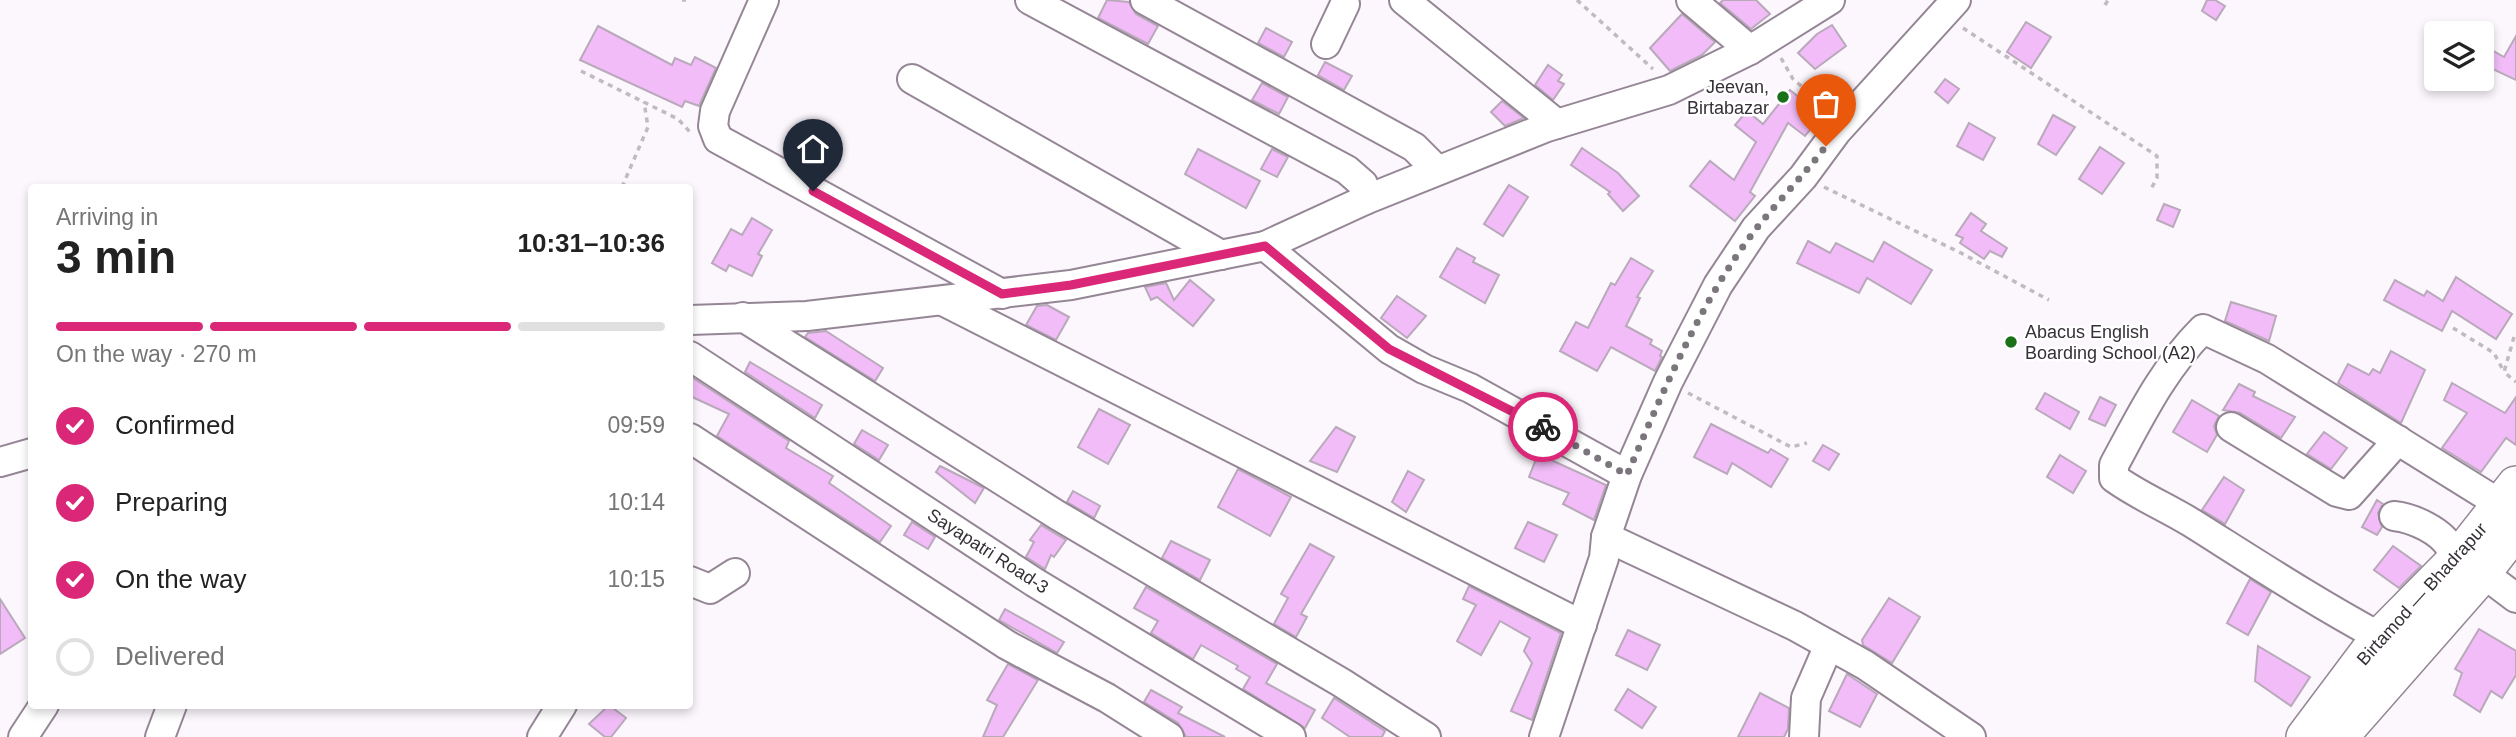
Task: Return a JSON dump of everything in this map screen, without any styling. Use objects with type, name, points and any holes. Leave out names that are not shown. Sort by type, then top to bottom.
[{"type":"main road","name":"Birtamod — Bhadrapur","points":[[2339,737],[2472,563],[2511,506]]},
{"type":"main road","name":"Birtamod — Bhadrapur","points":[[2305,737],[2379,637],[2472,563]]},
{"type":"street","points":[[765,0],[715,111],[713,126],[718,139],[1002,294]]},
{"type":"street","points":[[1030,0],[1347,170],[1363,184],[1365,200]]},
{"type":"street","points":[[1145,0],[1414,147],[1437,170]]},
{"type":"street","points":[[1404,0],[1557,124]]},
{"type":"street","points":[[1691,0],[1760,44]]},
{"type":"street","points":[[693,320],[807,316],[1002,294],[1071,285],[1265,246],[1437,170],[1557,124],[1669,90],[1760,44],[1830,0]]},
{"type":"street","points":[[1326,44],[1343,1]]},
{"type":"street","points":[[1544,737],[1604,558],[1606,537],[1627,475],[1668,382],[1718,285],[1756,229],[1803,177],[1837,131],[1950,7]]},
{"type":"street","points":[[912,79],[1221,255]]},
{"type":"street","points":[[1265,246],[1389,349],[1424,369],[1482,394],[1627,475]]},
{"type":"street","points":[[943,301],[1582,625]]},
{"type":"street","points":[[743,317],[1058,515],[1224,612],[1426,737]]},
{"type":"street","points":[[2379,637],[2321,606],[2179,516],[2139,496],[2114,478],[2114,465],[2153,391],[2185,347],[2203,329],[2267,359],[2511,506]]},
{"type":"street","name":"Sayapatri Road-3","points":[[693,358],[1034,582],[1291,737]]},
{"type":"street","points":[[2231,427],[2337,492],[2349,495],[2398,440]]},
{"type":"street","points":[[693,440],[1007,645],[1107,698],[1169,737]]},
{"type":"street","points":[[0,462],[28,454]]},
{"type":"street","points":[[2394,516],[2409,517],[2446,539],[2451,549],[2516,598]]},
{"type":"street","points":[[1606,537],[1829,645],[1865,665],[1971,737]]},
{"type":"street","points":[[693,582],[710,589],[735,573]]},
{"type":"street","points":[[1804,737],[1806,698],[1829,645]]},
{"type":"street","points":[[23,737],[41,709]]},
{"type":"street","points":[[160,737],[170,709]]},
{"type":"street","points":[[542,737],[560,709]]},
{"type":"path","points":[[1577,0],[1653,69],[1669,90]]},
{"type":"path","points":[[2105,5],[2108,0]]},
{"type":"path","points":[[1950,7],[2157,156],[2157,178],[2151,189]]},
{"type":"path","points":[[1760,44],[1793,79],[1820,102]]},
{"type":"path","points":[[581,71],[678,119],[693,135],[718,139]]},
{"type":"path","points":[[623,184],[648,127],[644,102]]},
{"type":"path","points":[[1803,177],[1961,253],[2049,300]]},
{"type":"path","points":[[2453,328],[2494,353],[2504,372],[2516,382]]},
{"type":"path","points":[[2504,372],[2514,337]]},
{"type":"path","points":[[1668,382],[1791,447],[1807,443]]},
{"type":"building","points":[[1107,0],[1129,2],[1136,14],[1158,26],[1148,44],[1098,18]]},
{"type":"building","points":[[1723,0],[1756,0],[1770,14],[1751,29],[1720,3]]},
{"type":"building","points":[[2207,0],[2215,0],[2225,6],[2216,20],[2202,11]]},
{"type":"building","points":[[1682,14],[1715,42],[1702,55],[1670,71],[1650,48]]},
{"type":"building","points":[[2026,22],[2051,37],[2031,68],[2007,52]]},
{"type":"building","points":[[1832,25],[1846,46],[1815,69],[1798,53],[1817,34]]},
{"type":"building","points":[[598,26],[672,65],[675,58],[691,65],[695,57],[716,68],[699,106],[685,101],[682,107],[580,60]]},
{"type":"building","points":[[1266,28],[1292,42],[1284,57],[1258,43]]},
{"type":"building","points":[[2516,36],[2516,80],[2494,70],[2494,51],[2504,57]]},
{"type":"building","points":[[1325,62],[1352,76],[1344,90],[1318,75]]},
{"type":"building","points":[[1548,65],[1562,75],[1558,81],[1564,84],[1553,100],[1535,85]]},
{"type":"building","points":[[1945,79],[1959,89],[1948,103],[1935,92]]},
{"type":"building","points":[[1262,83],[1288,97],[1279,114],[1252,100]]},
{"type":"building","points":[[1790,90],[1822,116],[1805,136],[1788,123],[1750,192],[1755,196],[1735,221],[1690,186],[1710,161],[1734,180],[1756,142],[1735,125],[1747,111],[1763,124]]},
{"type":"building","points":[[1502,101],[1524,118],[1505,126],[1491,112]]},
{"type":"building","points":[[2053,115],[2075,127],[2056,155],[2038,144]]},
{"type":"building","points":[[1969,123],[1995,138],[1983,160],[1957,146]]},
{"type":"building","points":[[2100,147],[2124,163],[2102,194],[2079,179]]},
{"type":"building","points":[[1582,148],[1618,173],[1639,196],[1623,211],[1608,194],[1610,192],[1571,165]]},
{"type":"building","points":[[1198,149],[1260,181],[1246,208],[1185,174]]},
{"type":"building","points":[[1272,149],[1288,157],[1277,177],[1261,169]]},
{"type":"building","points":[[1509,185],[1528,197],[1503,236],[1484,224]]},
{"type":"building","points":[[2164,204],[2180,210],[2173,227],[2157,220]]},
{"type":"building","points":[[1971,213],[1986,224],[1981,231],[2007,248],[2002,257],[1990,251],[1984,259],[1960,243],[1963,238],[1956,235]]},
{"type":"building","points":[[752,218],[772,230],[758,254],[762,256],[752,276],[729,265],[726,271],[712,263],[731,229],[742,235]]},
{"type":"building","points":[[1808,241],[1830,253],[1836,243],[1873,262],[1884,242],[1932,270],[1911,304],[1867,278],[1859,293],[1797,263]]},
{"type":"building","points":[[1457,248],[1475,258],[1473,262],[1499,275],[1485,303],[1440,277]]},
{"type":"building","points":[[1631,258],[1653,271],[1637,297],[1640,298],[1626,326],[1652,340],[1650,344],[1662,351],[1662,357],[1655,371],[1611,347],[1597,371],[1560,351],[1576,322],[1588,328],[1611,283],[1615,285]]},
{"type":"building","points":[[2456,277],[2512,314],[2496,339],[2452,311],[2442,331],[2384,300],[2395,280],[2424,296],[2427,291],[2443,301]]},
{"type":"building","points":[[1190,280],[1214,300],[1193,326],[1157,297],[1151,300],[1145,287],[1166,283],[1174,300]]},
{"type":"building","points":[[1397,296],[1426,316],[1407,338],[1381,318]]},
{"type":"building","points":[[2231,302],[2276,316],[2269,341],[2225,321]]},
{"type":"building","points":[[1047,305],[1069,317],[1056,340],[1026,325],[1037,306]]},
{"type":"building","points":[[826,331],[883,368],[875,381],[805,337],[808,333]]},
{"type":"building","points":[[2391,351],[2425,370],[2401,423],[2338,383],[2348,364],[2369,375],[2373,369],[2380,373]]},
{"type":"building","points":[[750,362],[822,405],[815,418],[745,372]]},
{"type":"building","points":[[693,378],[789,441],[786,448],[833,476],[829,483],[891,526],[880,542],[717,436],[729,414],[693,397]]},
{"type":"building","points":[[2452,383],[2505,413],[2516,397],[2516,445],[2506,438],[2481,472],[2442,448],[2467,413],[2444,400]]},
{"type":"building","points":[[2239,384],[2255,392],[2253,396],[2295,417],[2281,438],[2240,413],[2223,410]]},
{"type":"building","points":[[2045,393],[2079,412],[2070,429],[2036,409]]},
{"type":"building","points":[[2100,397],[2116,405],[2105,426],[2089,419]]},
{"type":"building","points":[[2192,400],[2219,416],[2214,426],[2217,435],[2207,452],[2173,432]]},
{"type":"building","points":[[1099,409],[1130,425],[1108,464],[1078,447]]},
{"type":"building","points":[[1711,424],[1768,453],[1771,449],[1788,459],[1771,487],[1732,463],[1727,474],[1694,457]]},
{"type":"building","points":[[1336,427],[1355,437],[1337,472],[1310,461]]},
{"type":"building","points":[[862,430],[888,445],[879,460],[854,444]]},
{"type":"building","points":[[2324,432],[2347,448],[2331,469],[2307,454]]},
{"type":"building","points":[[1823,445],[1839,454],[1829,470],[1813,461]]},
{"type":"building","points":[[1538,454],[1606,485],[1594,520],[1563,504],[1569,493],[1529,477]]},
{"type":"building","points":[[2060,455],[2086,471],[2073,493],[2047,477]]},
{"type":"building","points":[[940,466],[984,488],[975,503],[936,472]]},
{"type":"building","points":[[1238,469],[1291,497],[1270,536],[1218,507]]},
{"type":"building","points":[[1408,471],[1424,480],[1406,512],[1392,502]]},
{"type":"building","points":[[2224,477],[2244,490],[2225,524],[2202,510]]},
{"type":"building","points":[[1073,491],[1100,506],[1094,518],[1067,502]]},
{"type":"building","points":[[2377,500],[2383,504],[2378,513],[2382,527],[2377,535],[2362,527]]},
{"type":"building","points":[[912,522],[935,537],[928,549],[904,535]]},
{"type":"building","points":[[1528,522],[1557,535],[1544,562],[1515,548]]},
{"type":"building","points":[[1041,525],[1066,540],[1054,557],[1051,555],[1045,569],[1026,557],[1034,542],[1030,540]]},
{"type":"building","points":[[1171,541],[1210,560],[1200,580],[1162,558]]},
{"type":"building","points":[[1310,544],[1334,557],[1301,614],[1307,617],[1296,637],[1274,624],[1288,598],[1281,594]]},
{"type":"building","points":[[2393,546],[2421,566],[2399,588],[2374,570]]},
{"type":"building","points":[[2250,579],[2271,592],[2248,635],[2227,623]]},
{"type":"building","points":[[1469,586],[1561,633],[1532,720],[1511,711],[1532,663],[1524,651],[1530,638],[1500,621],[1481,655],[1457,641],[1476,605],[1463,599]]},
{"type":"building","points":[[1146,587],[1277,664],[1266,683],[1315,710],[1305,728],[1243,689],[1250,677],[1236,669],[1238,666],[1201,645],[1193,659],[1151,633],[1158,621],[1134,608]]},
{"type":"building","points":[[1889,598],[1920,617],[1892,663],[1863,645],[1862,640]]},
{"type":"building","points":[[0,599],[25,638],[0,654]]},
{"type":"building","points":[[1005,609],[1064,642],[1057,653],[999,620]]},
{"type":"building","points":[[2479,629],[2516,651],[2516,675],[2502,698],[2491,691],[2480,712],[2454,695],[2462,673],[2455,669]]},
{"type":"building","points":[[1628,630],[1660,645],[1647,670],[1616,655]]},
{"type":"building","points":[[2258,646],[2310,677],[2291,706],[2255,681]]},
{"type":"building","points":[[1008,664],[1038,680],[1003,737],[983,737],[997,705],[987,700]]},
{"type":"building","points":[[1847,674],[1877,694],[1860,727],[1829,711]]},
{"type":"building","points":[[1628,689],[1656,707],[1642,728],[1615,710]]},
{"type":"building","points":[[1151,690],[1182,707],[1178,713],[1225,737],[1186,737],[1178,723],[1144,702]]},
{"type":"building","points":[[1760,693],[1789,708],[1788,729],[1784,737],[1738,737]]},
{"type":"building","points":[[1334,698],[1385,731],[1382,737],[1350,737],[1322,718]]},
{"type":"building","points":[[605,709],[614,709],[626,718],[611,737],[605,737],[589,724]]},
{"type":"way so far","points":[[1543,427],[1627,475],[1668,382],[1718,285],[1756,229],[1803,177],[1826,146]]},
{"type":"place","name":"Jeevan, Birtabazar","points":[[1783,97]]},
{"type":"place","name":"Abacus English Boarding School (A2)","points":[[2011,342]]},
{"type":"route","points":[[813,191],[1002,294],[1071,285],[1265,246],[1389,349],[1543,427]]}]
